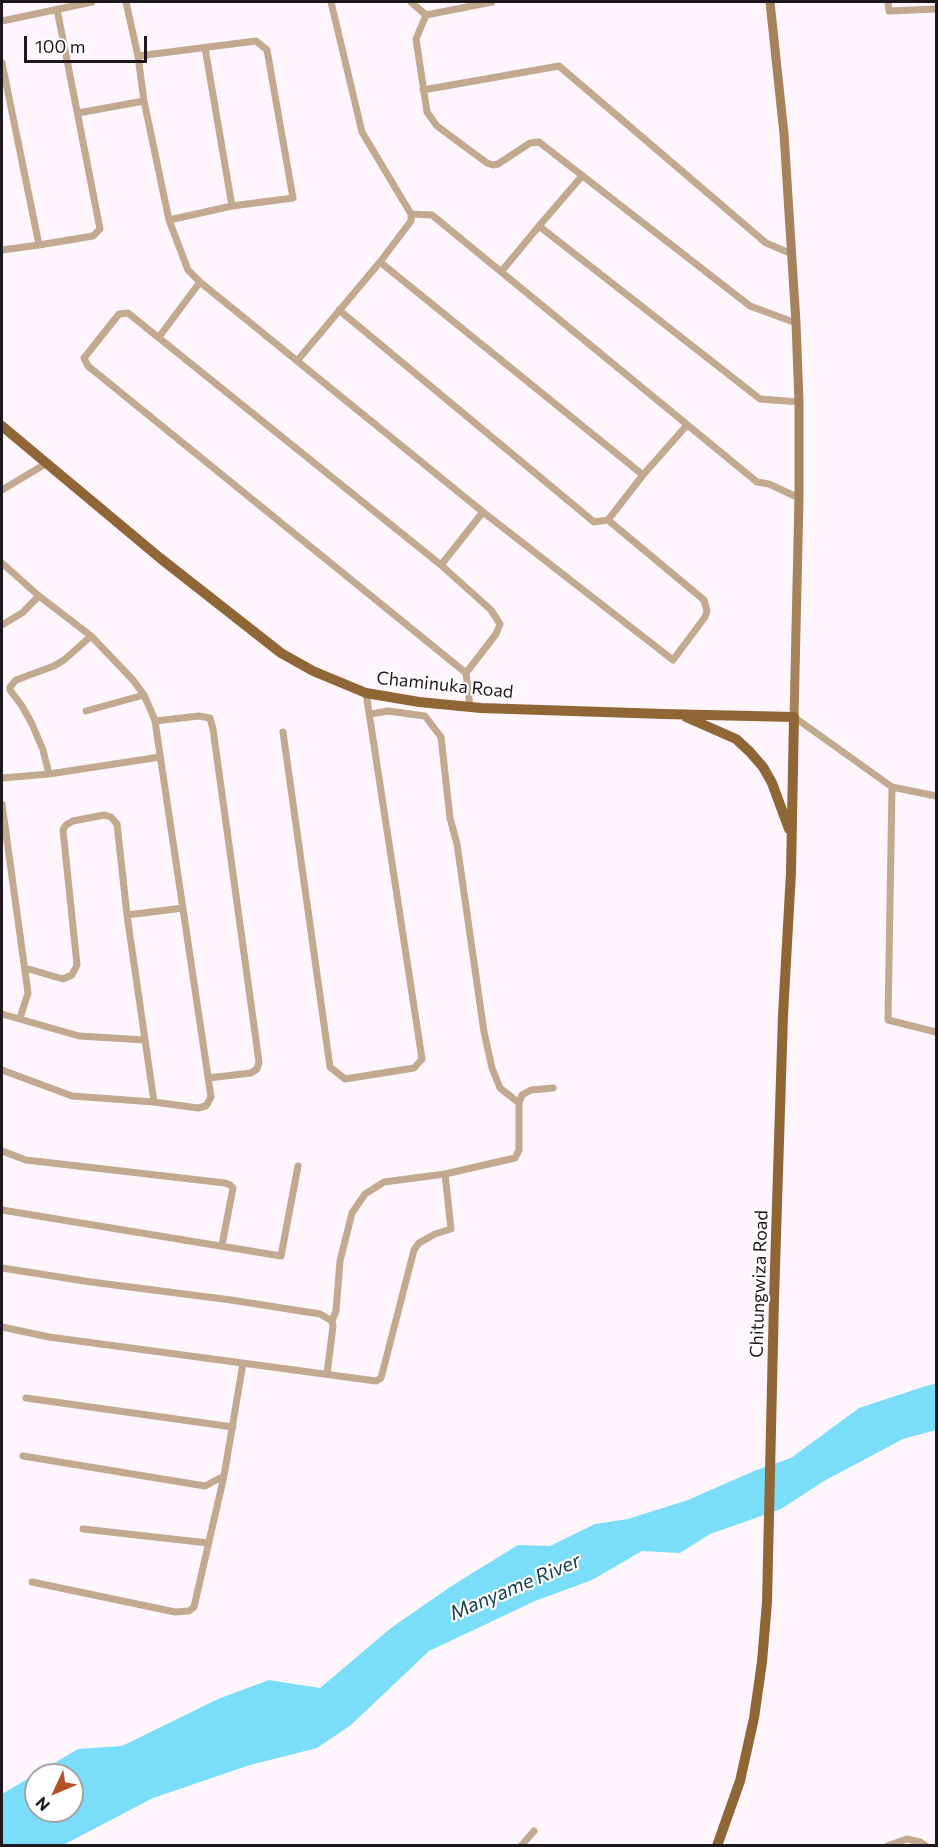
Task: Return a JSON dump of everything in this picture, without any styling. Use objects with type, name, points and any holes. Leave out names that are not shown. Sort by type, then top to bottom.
[{"type":"main road","points":[[770,2],[784,134],[799,402],[794,717]]},
{"type":"main road","name":"Chaminuka Road","points":[[2,426],[168,564],[281,652],[313,671],[366,693],[410,701],[470,707],[794,717]]},
{"type":"main road","points":[[680,714],[736,739],[750,752],[772,783],[792,837]]},
{"type":"main road","name":"Chitungwiza Road","points":[[717,1845],[740,1781],[754,1718],[765,1626],[783,1015],[792,837],[794,717]]},
{"type":"street","points":[[2,21],[93,2]]},
{"type":"street","points":[[126,2],[169,220],[188,270],[483,512],[673,660],[705,617],[707,611],[704,600],[608,520]]},
{"type":"street","points":[[297,361],[380,262],[411,221],[411,214],[362,132],[332,2]]},
{"type":"street","points":[[411,2],[426,15]]},
{"type":"street","points":[[426,15],[492,2]]},
{"type":"street","points":[[888,2],[889,11],[936,9]]},
{"type":"street","points":[[2,250],[93,236],[100,229],[57,9]]},
{"type":"street","points":[[426,15],[416,39],[427,112],[437,126],[490,165],[498,164],[530,143],[536,141],[542,143],[750,306],[796,323]]},
{"type":"street","points":[[138,56],[256,41],[267,50],[293,198],[232,206],[169,220]]},
{"type":"street","points":[[205,48],[232,206]]},
{"type":"street","points":[[2,63],[39,245]]},
{"type":"street","points":[[423,90],[559,66],[766,243],[792,254]]},
{"type":"street","points":[[78,112],[144,101]]},
{"type":"street","points":[[501,272],[538,225],[582,176]]},
{"type":"street","points":[[411,214],[432,215],[757,482],[769,484],[799,498]]},
{"type":"street","points":[[538,225],[760,399],[799,402]]},
{"type":"street","points":[[380,262],[643,475]]},
{"type":"street","points":[[159,337],[200,282]]},
{"type":"street","points":[[339,310],[594,522],[608,520],[643,475],[687,425]]},
{"type":"street","points":[[466,673],[88,366],[84,358],[119,314],[128,312],[441,565],[491,610],[500,624],[496,634],[466,673],[470,707]]},
{"type":"street","points":[[2,489],[46,464]]},
{"type":"street","points":[[441,565],[483,512]]},
{"type":"street","points":[[2,563],[39,596],[91,636],[134,680],[144,695],[155,721],[211,1097],[206,1106],[198,1108],[154,1102],[72,1096],[2,1070]]},
{"type":"street","points":[[2,625],[22,613],[39,596]]},
{"type":"street","points":[[49,774],[44,750],[10,687],[16,680],[64,660],[91,636]]},
{"type":"street","points":[[283,732],[330,1067],[345,1079],[414,1068],[422,1059],[366,693]]},
{"type":"street","points":[[86,711],[144,695]]},
{"type":"street","points":[[371,714],[388,711],[425,716],[441,736],[450,818],[457,844],[484,1032],[500,1088],[519,1103]]},
{"type":"street","points":[[155,721],[199,716],[210,718],[213,729],[259,1062],[257,1069],[251,1074],[208,1078]]},
{"type":"street","points":[[794,717],[892,787],[936,796]]},
{"type":"street","points":[[2,778],[49,774],[160,757]]},
{"type":"street","points":[[892,787],[888,1020],[936,1032]]},
{"type":"street","points":[[2,804],[28,993],[20,1018]]},
{"type":"street","points":[[25,968],[63,980],[72,975],[77,965],[63,830],[73,821],[108,815],[117,824],[127,915],[154,1102]]},
{"type":"street","points":[[127,915],[183,908]]},
{"type":"street","points":[[2,1014],[79,1036],[145,1040]]},
{"type":"street","points":[[327,1374],[340,1261],[352,1213],[365,1194],[384,1182],[445,1174],[515,1158],[519,1150],[519,1103],[522,1095],[531,1090],[553,1088]]},
{"type":"street","points":[[2,1151],[26,1160],[230,1185],[233,1188],[222,1245]]},
{"type":"street","points":[[2,1210],[281,1256],[298,1166]]},
{"type":"street","points":[[2,1327],[49,1337],[376,1382],[381,1378],[414,1250],[419,1243],[435,1234],[451,1229],[445,1174]]},
{"type":"street","points":[[2,1268],[320,1314],[332,1321]]},
{"type":"street","points":[[32,1582],[175,1612],[189,1611],[194,1607],[224,1476],[243,1363]]},
{"type":"street","points":[[26,1398],[233,1427]]},
{"type":"street","points":[[23,1456],[205,1486],[224,1476]]},
{"type":"street","points":[[83,1529],[208,1543]]},
{"type":"street","points":[[521,1845],[534,1831]]},
{"type":"street","points":[[887,1845],[907,1839],[926,1845]]},
{"type":"water","name":"Manyame River","points":[[936,1384],[936,1430],[903,1439],[824,1481],[781,1509],[710,1534],[680,1553],[642,1551],[592,1580],[535,1601],[429,1651],[351,1725],[317,1748],[250,1765],[153,1798],[63,1845],[2,1845],[2,1794],[24,1781],[24,1823],[84,1823],[84,1763],[54,1763],[78,1749],[122,1746],[218,1699],[269,1680],[320,1688],[391,1628],[453,1585],[518,1545],[550,1546],[595,1524],[628,1519],[688,1500],[754,1471],[791,1458],[859,1408]]}]
